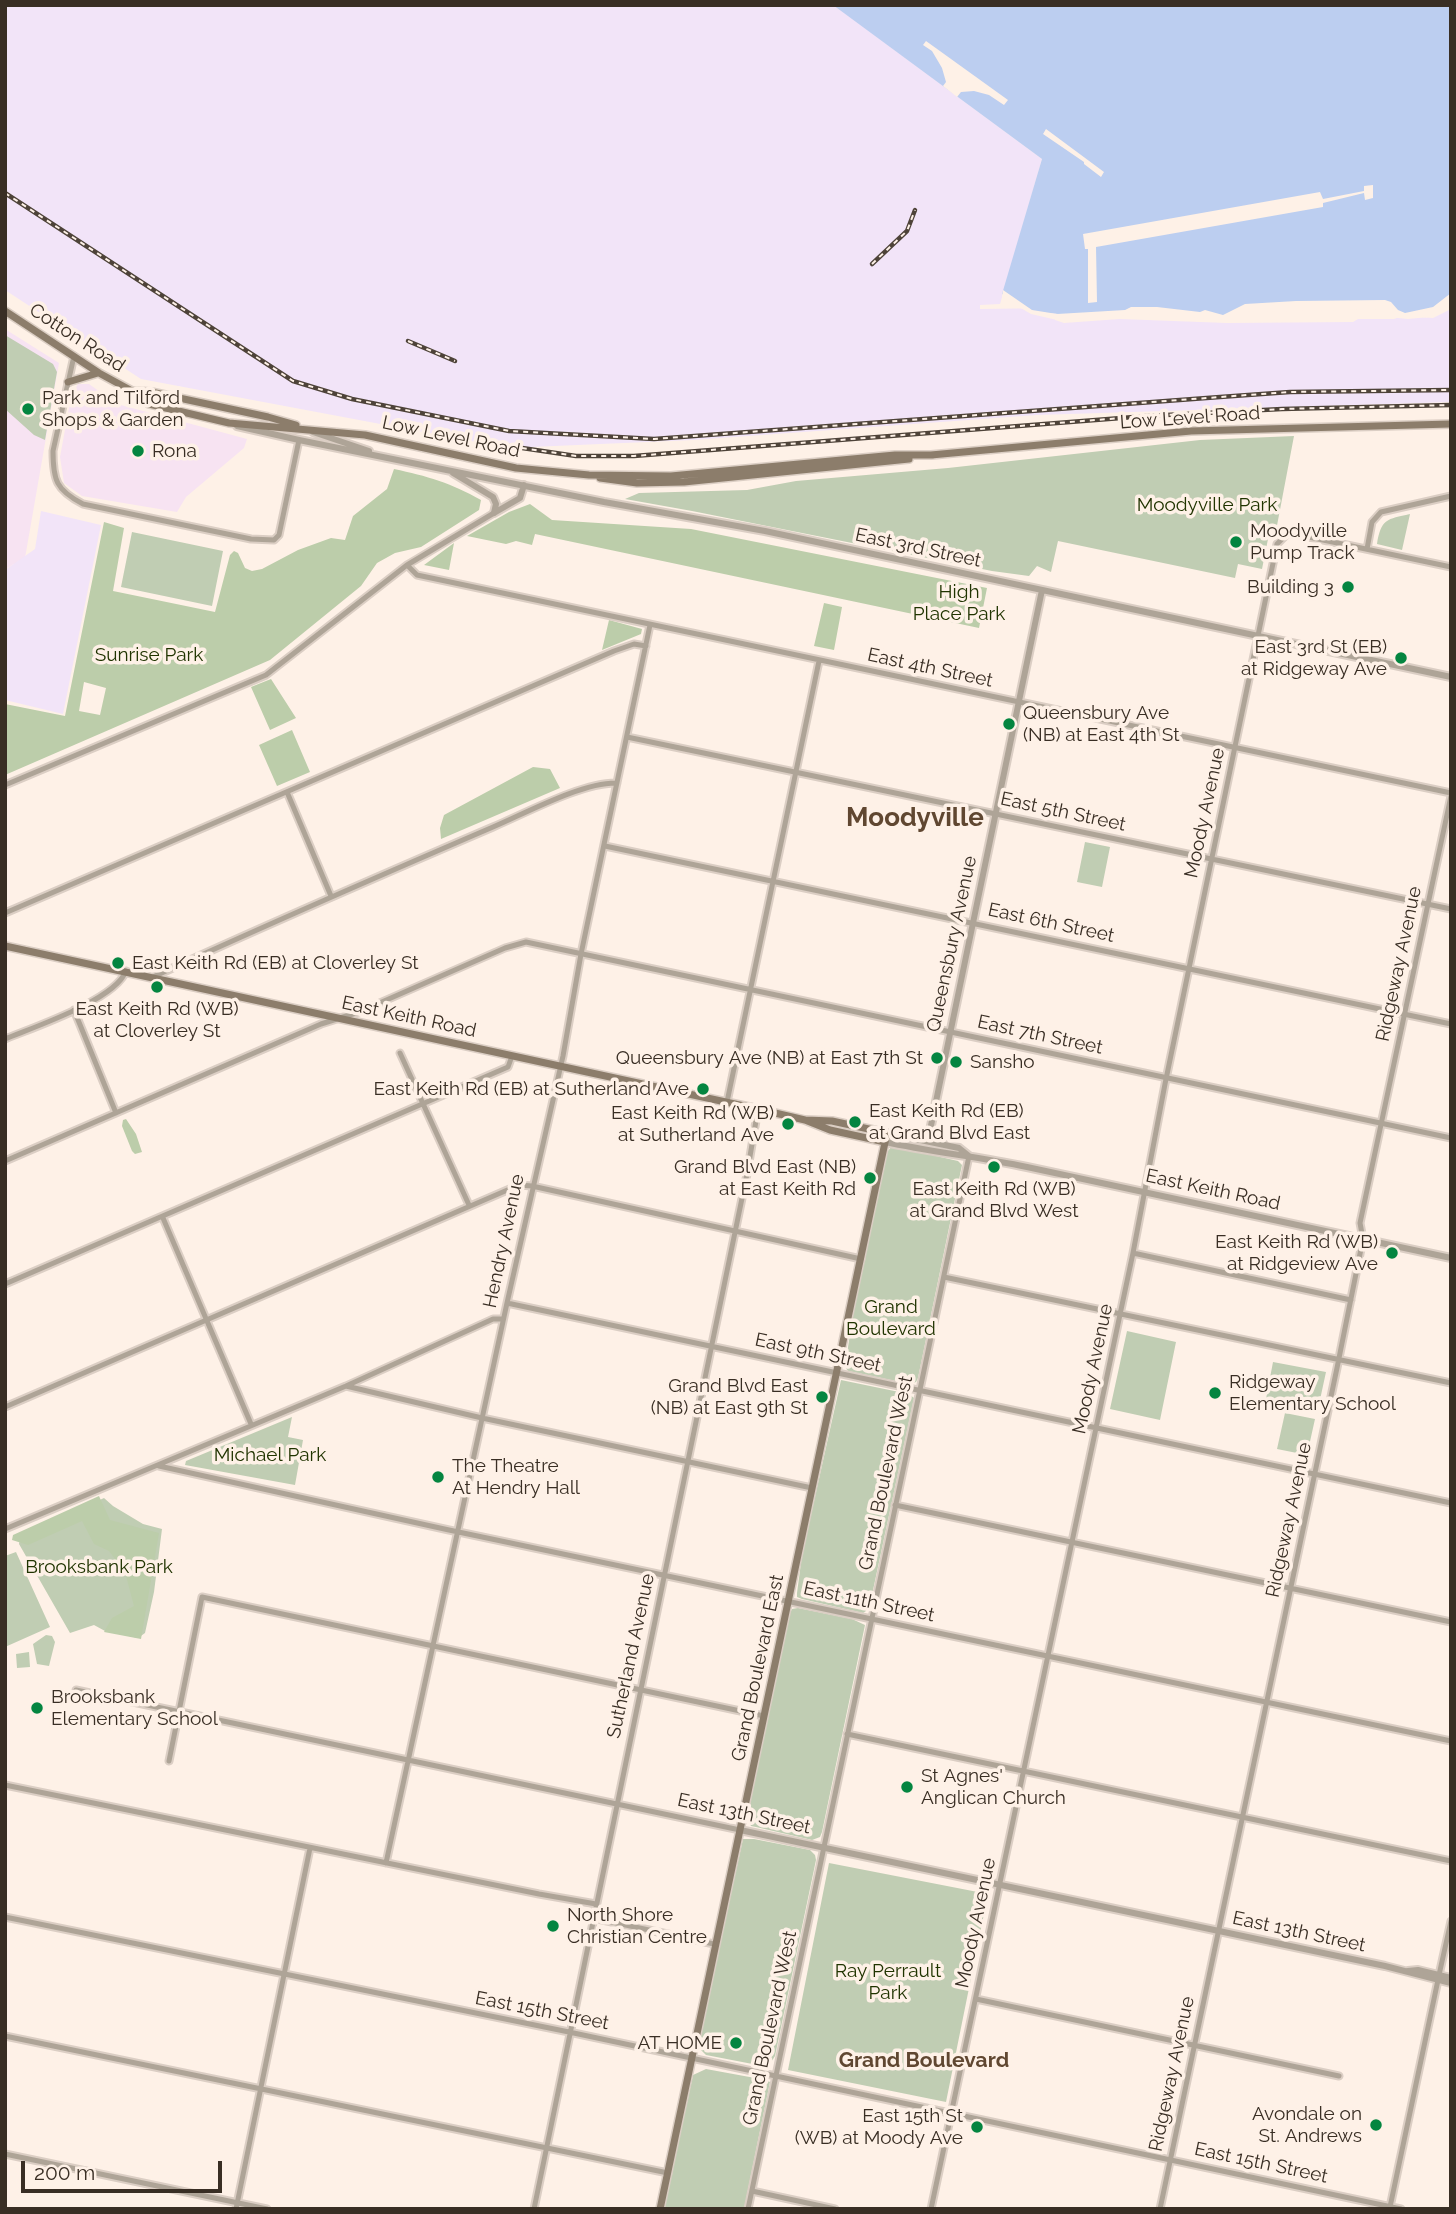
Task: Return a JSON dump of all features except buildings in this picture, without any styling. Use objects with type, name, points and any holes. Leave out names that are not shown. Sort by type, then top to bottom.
[{"type":"main road","name":"Cotton Road","points":[[5,311],[149,404],[229,423],[306,428]]},
{"type":"main road","points":[[68,382],[99,373]]},
{"type":"main road","name":"Cotton Road","points":[[132,391],[151,392],[268,417],[306,428]]},
{"type":"main road","name":"Low Level Road","points":[[306,428],[382,439],[516,468],[589,475],[611,481],[636,483],[684,482],[820,470],[933,455],[1192,431],[1451,424]]},
{"type":"main road","name":"East Keith Road","points":[[5,946],[805,1119],[830,1130],[886,1138]]},
{"type":"main road","name":"Grand Boulevard East","points":[[660,2209],[886,1138]]},
{"type":"street","points":[[74,356],[53,451],[55,480],[68,496],[83,504],[251,539],[274,540],[279,535],[299,440]]},
{"type":"street","name":"East 3rd Street","points":[[229,423],[299,440],[765,531],[1451,677]]},
{"type":"street","name":"East 3rd Street","points":[[306,428],[377,455]]},
{"type":"street","points":[[450,470],[493,497],[496,504],[494,513]]},
{"type":"street","points":[[5,785],[266,675],[407,565],[520,498],[524,485]]},
{"type":"street","points":[[1451,496],[1381,512],[1372,522],[1367,549],[1451,566]]},
{"type":"street","name":"Moody Avenue","points":[[932,2209],[1121,1313],[1166,1077],[1277,544],[1290,533],[1367,549]]},
{"type":"street","name":"East 4th Street","points":[[407,565],[418,575],[1451,794]]},
{"type":"street","name":"Queensbury Avenue","points":[[928,1140],[1042,590]]},
{"type":"street","name":"Hendry Avenue","points":[[386,1863],[532,1186],[561,1067],[581,954],[650,625]]},
{"type":"street","points":[[5,913],[614,651],[634,644],[646,646]]},
{"type":"street","points":[[727,1102],[820,661]]},
{"type":"street","name":"East 5th Street","points":[[627,737],[1451,909]]},
{"type":"street","points":[[153,977],[331,897],[554,802],[602,783],[617,783]]},
{"type":"street","points":[[287,792],[331,897]]},
{"type":"street","name":"Ridgeway Avenue","points":[[1160,2209],[1339,1360],[1363,1239],[1360,1223],[1451,794]]},
{"type":"street","name":"East 6th Street","points":[[605,846],[1451,1024]]},
{"type":"street","name":"East 7th Street","points":[[5,1161],[321,1024],[342,1018],[518,943],[526,942],[1451,1138]]},
{"type":"street","points":[[5,1040],[101,997],[115,986],[126,971]]},
{"type":"street","points":[[74,1010],[116,1113]]},
{"type":"street","points":[[400,1053],[469,1205]]},
{"type":"street","points":[[5,1284],[508,1067],[512,1056]]},
{"type":"street","name":"Sutherland Avenue","points":[[534,2209],[758,1109]]},
{"type":"street","name":"East Keith Road","points":[[886,1138],[928,1140],[959,1148],[969,1156]]},
{"type":"street","name":"East Keith Road","points":[[886,1138],[906,1147],[969,1156],[1144,1191],[1451,1258]]},
{"type":"street","points":[[906,1147],[925,1145],[928,1140]]},
{"type":"street","points":[[928,1140],[932,1148],[941,1153]]},
{"type":"street","name":"Grand Boulevard West","points":[[748,2209],[969,1156]]},
{"type":"street","points":[[5,1406],[519,1185],[861,1259]]},
{"type":"street","points":[[163,1218],[251,1424]]},
{"type":"street","points":[[1133,1253],[1351,1300]]},
{"type":"street","points":[[944,1277],[1451,1383]]},
{"type":"street","name":"East 9th Street","points":[[507,1303],[1451,1503]]},
{"type":"street","points":[[5,1529],[346,1386],[493,1319],[503,1319]]},
{"type":"street","points":[[346,1386],[482,1418],[812,1488]]},
{"type":"street","name":"East 11th Street","points":[[159,1466],[457,1532],[1451,1741]]},
{"type":"street","points":[[895,1505],[1451,1622]]},
{"type":"street","points":[[169,1761],[202,1597],[764,1716]]},
{"type":"street","name":"East 13th Street","points":[[76,1690],[1405,1971],[1418,1970],[1451,1983]]},
{"type":"street","points":[[847,1734],[1451,1861]]},
{"type":"street","points":[[5,1785],[596,1904]]},
{"type":"street","points":[[237,2206],[310,1848]]},
{"type":"street","name":"East 15th Street","points":[[5,1917],[569,2032],[1401,2209]]},
{"type":"street","points":[[593,1918],[715,1944]]},
{"type":"street","points":[[1390,2208],[1451,1921]]},
{"type":"street","name":"East 13th Street","points":[[1438,1978],[1451,1978]]},
{"type":"street","points":[[976,1999],[1339,2076]]},
{"type":"street","points":[[5,2036],[668,2173]]},
{"type":"street","points":[[5,2154],[237,2206],[267,2209]]},
{"type":"street","points":[[752,2191],[835,2209]]},
{"type":"shaded area","points":[[5,5],[834,5],[1042,159],[1000,304],[980,305],[980,309],[1055,308],[1055,320],[1064,323],[1120,319],[1227,323],[1353,322],[1358,319],[1394,319],[1402,316],[1433,318],[1451,309],[1451,402],[1037,415],[693,440],[508,448],[141,379],[5,290]]},
{"type":"shaded area","name":"Park and Tilford Shops & Garden","points":[[5,329],[59,363],[25,558],[5,569]]},
{"type":"shaded area","points":[[78,384],[89,384],[117,404],[247,439],[244,448],[186,497],[177,512],[82,496],[64,483],[60,457],[71,397]]},
{"type":"shaded area","points":[[41,511],[101,525],[63,714],[5,700],[5,570],[35,549]]},
{"type":"green space","points":[[5,335],[53,364],[57,372],[45,440],[34,435],[5,409]]},
{"type":"green space","name":"Moodyville Park","points":[[1294,436],[1275,536],[1268,539],[1262,569],[1238,564],[1235,578],[1058,541],[1051,572],[1037,566],[1029,576],[625,499],[639,493],[747,490],[796,481],[948,468],[1200,440]]},
{"type":"green space","name":"Sunrise Park","points":[[394,469],[439,481],[481,500],[479,510],[421,547],[395,553],[377,563],[361,586],[270,660],[5,775],[5,704],[65,716],[104,522],[124,528],[113,591],[215,612],[230,555],[234,551],[238,553],[245,568],[252,571],[331,538],[345,540],[353,516],[387,489]],"holes":[[[84,682],[106,688],[100,715],[79,711]]]},
{"type":"green space","name":"High Place Park","points":[[530,504],[552,520],[691,529],[987,588],[979,628],[535,534],[532,545],[516,541],[506,544],[467,536],[509,512]]},
{"type":"green space","points":[[1410,514],[1402,550],[1377,544],[1386,522]]},
{"type":"green space","points":[[132,532],[223,551],[212,606],[121,587]]},
{"type":"green space","points":[[454,543],[449,570],[424,565]]},
{"type":"green space","points":[[824,603],[842,607],[834,650],[814,646]]},
{"type":"green space","points":[[609,620],[642,629],[641,634],[602,650]]},
{"type":"green space","points":[[271,679],[296,718],[270,730],[251,687]]},
{"type":"green space","points":[[292,730],[310,772],[277,786],[259,745]]},
{"type":"green space","points":[[533,767],[550,769],[560,788],[441,839],[440,828],[444,815]]},
{"type":"green space","points":[[1085,842],[1110,847],[1102,887],[1077,882]]},
{"type":"green space","points":[[126,1119],[136,1134],[142,1152],[135,1154],[132,1151],[122,1126],[123,1120]]},
{"type":"green space","name":"Grand Boulevard","points":[[892,1146],[958,1161],[962,1165],[918,1378],[910,1384],[848,1371],[845,1367],[853,1314],[887,1152]]},
{"type":"green space","points":[[1127,1331],[1176,1342],[1160,1420],[1110,1409]]},
{"type":"green space","points":[[1273,1362],[1326,1372],[1318,1409],[1266,1399]]},
{"type":"green space","name":"Grand Boulevard","points":[[841,1380],[909,1394],[914,1398],[869,1609],[863,1613],[797,1597],[802,1555]]},
{"type":"green space","points":[[1285,1413],[1315,1419],[1307,1455],[1277,1449]]},
{"type":"green space","name":"Michael Park","points":[[292,1417],[288,1437],[303,1440],[295,1485],[185,1465],[186,1461]]},
{"type":"green space","points":[[99,1496],[110,1520],[159,1533],[141,1639],[104,1632],[112,1618],[134,1606],[125,1572],[109,1551],[94,1544],[82,1521],[28,1545],[12,1540],[13,1535]]},
{"type":"green space","name":"Brooksbank Park","points":[[104,1498],[143,1524],[162,1529],[154,1592],[145,1633],[138,1638],[105,1631],[94,1625],[70,1633],[19,1544],[20,1537]]},
{"type":"green space","points":[[16,1552],[50,1627],[5,1647],[5,1556]]},
{"type":"green space","points":[[792,1609],[852,1619],[865,1625],[822,1832],[820,1837],[812,1840],[751,1826],[748,1820],[790,1613]]},
{"type":"green space","points":[[46,1635],[52,1636],[55,1642],[49,1666],[37,1664],[33,1644]]},
{"type":"green space","points":[[29,1652],[30,1667],[17,1668],[16,1654]]},
{"type":"green space","points":[[743,1839],[810,1850],[816,1860],[775,2056],[768,2067],[706,2055],[699,2048]]},
{"type":"green space","name":"Ray Perrault Park","points":[[829,1863],[988,1894],[946,2102],[788,2070]]},
{"type":"green space","points":[[706,2069],[758,2077],[770,2082],[744,2209],[664,2209],[693,2075]]},
{"type":"water","points":[[833,5],[1451,5],[1451,299],[1433,312],[1402,316],[1390,307],[1242,309],[1228,316],[1127,312],[1082,316],[1035,312],[1002,294],[1042,159]]},
{"type":"pier","points":[[926,41],[1008,100],[1004,105],[989,95],[974,91],[961,92],[957,97],[943,86],[946,82],[942,68],[932,51],[923,45]]},
{"type":"pier","points":[[1046,129],[1104,172],[1101,177],[1043,134]]},
{"type":"pier","points":[[1373,185],[1373,198],[1365,200],[1364,193],[1323,203],[1323,207],[1096,247],[1097,302],[1088,303],[1088,249],[1085,249],[1083,234],[1320,192],[1323,199],[1364,191],[1364,186]]},
{"type":"pier","points":[[1003,290],[1032,310],[1057,314],[1157,307],[1200,312],[1205,310],[1223,315],[1245,304],[1385,300],[1405,313],[1433,307],[1451,293],[1451,303],[1429,317],[1408,319],[1398,318],[1385,309],[1242,312],[1226,320],[1145,314],[1057,320],[1031,314],[1002,297]]},
{"type":"railway","points":[[5,193],[293,381],[352,399],[509,431],[654,439],[1290,392],[1451,390]]},
{"type":"railway","points":[[872,264],[907,231],[915,210]]},
{"type":"railway","points":[[408,341],[455,361]]},
{"type":"railway","points":[[502,445],[576,456],[634,456],[1147,416],[1282,409],[1451,405]]},
{"type":"place","name":"Park and Tilford Shops & Garden","points":[[28,409]]},
{"type":"place","name":"Rona","points":[[138,451]]},
{"type":"place","name":"Moodyville Pump Track","points":[[1236,542]]},
{"type":"place","name":"Building 3","points":[[1348,587]]},
{"type":"place","name":"East 3rd St (EB) at Ridgeway Ave","points":[[1401,658]]},
{"type":"place","name":"Queensbury Ave (NB) at East 4th St","points":[[1009,724]]},
{"type":"place","name":"East Keith Rd (EB) at Cloverley St","points":[[118,963]]},
{"type":"place","name":"East Keith Rd (WB) at Cloverley St","points":[[157,987]]},
{"type":"place","name":"Queensbury Ave (NB) at East 7th St","points":[[937,1058]]},
{"type":"place","name":"Sansho","points":[[956,1062]]},
{"type":"place","name":"East Keith Rd (EB) at Sutherland Ave","points":[[703,1089]]},
{"type":"place","name":"East Keith Rd (EB) at Grand Blvd East","points":[[855,1122]]},
{"type":"place","name":"East Keith Rd (WB) at Sutherland Ave","points":[[788,1124]]},
{"type":"place","name":"East Keith Rd (WB) at Grand Blvd West","points":[[994,1167]]},
{"type":"place","name":"Grand Blvd East (NB) at East Keith Rd","points":[[870,1178]]},
{"type":"place","name":"East Keith Rd (WB) at Ridgeview Ave","points":[[1392,1253]]},
{"type":"place","name":"Ridgeway Elementary School","points":[[1215,1393]]},
{"type":"place","name":"Grand Blvd East (NB) at East 9th St","points":[[822,1397]]},
{"type":"place","name":"The Theatre At Hendry Hall","points":[[438,1477]]},
{"type":"place","name":"Brooksbank Elementary School","points":[[37,1708]]},
{"type":"place","name":"St Agnes' Anglican Church","points":[[907,1787]]},
{"type":"place","name":"North Shore Christian Centre","points":[[553,1926]]},
{"type":"place","name":"AT HOME","points":[[736,2043]]},
{"type":"place","name":"Avondale on St. Andrews","points":[[1376,2125]]},
{"type":"place","name":"East 15th St (WB) at Moody Ave","points":[[977,2127]]},
{"type":"district","name":"Moodyville","points":[[915,818]]},
{"type":"district","name":"Grand Boulevard","points":[[924,2061]]}]
